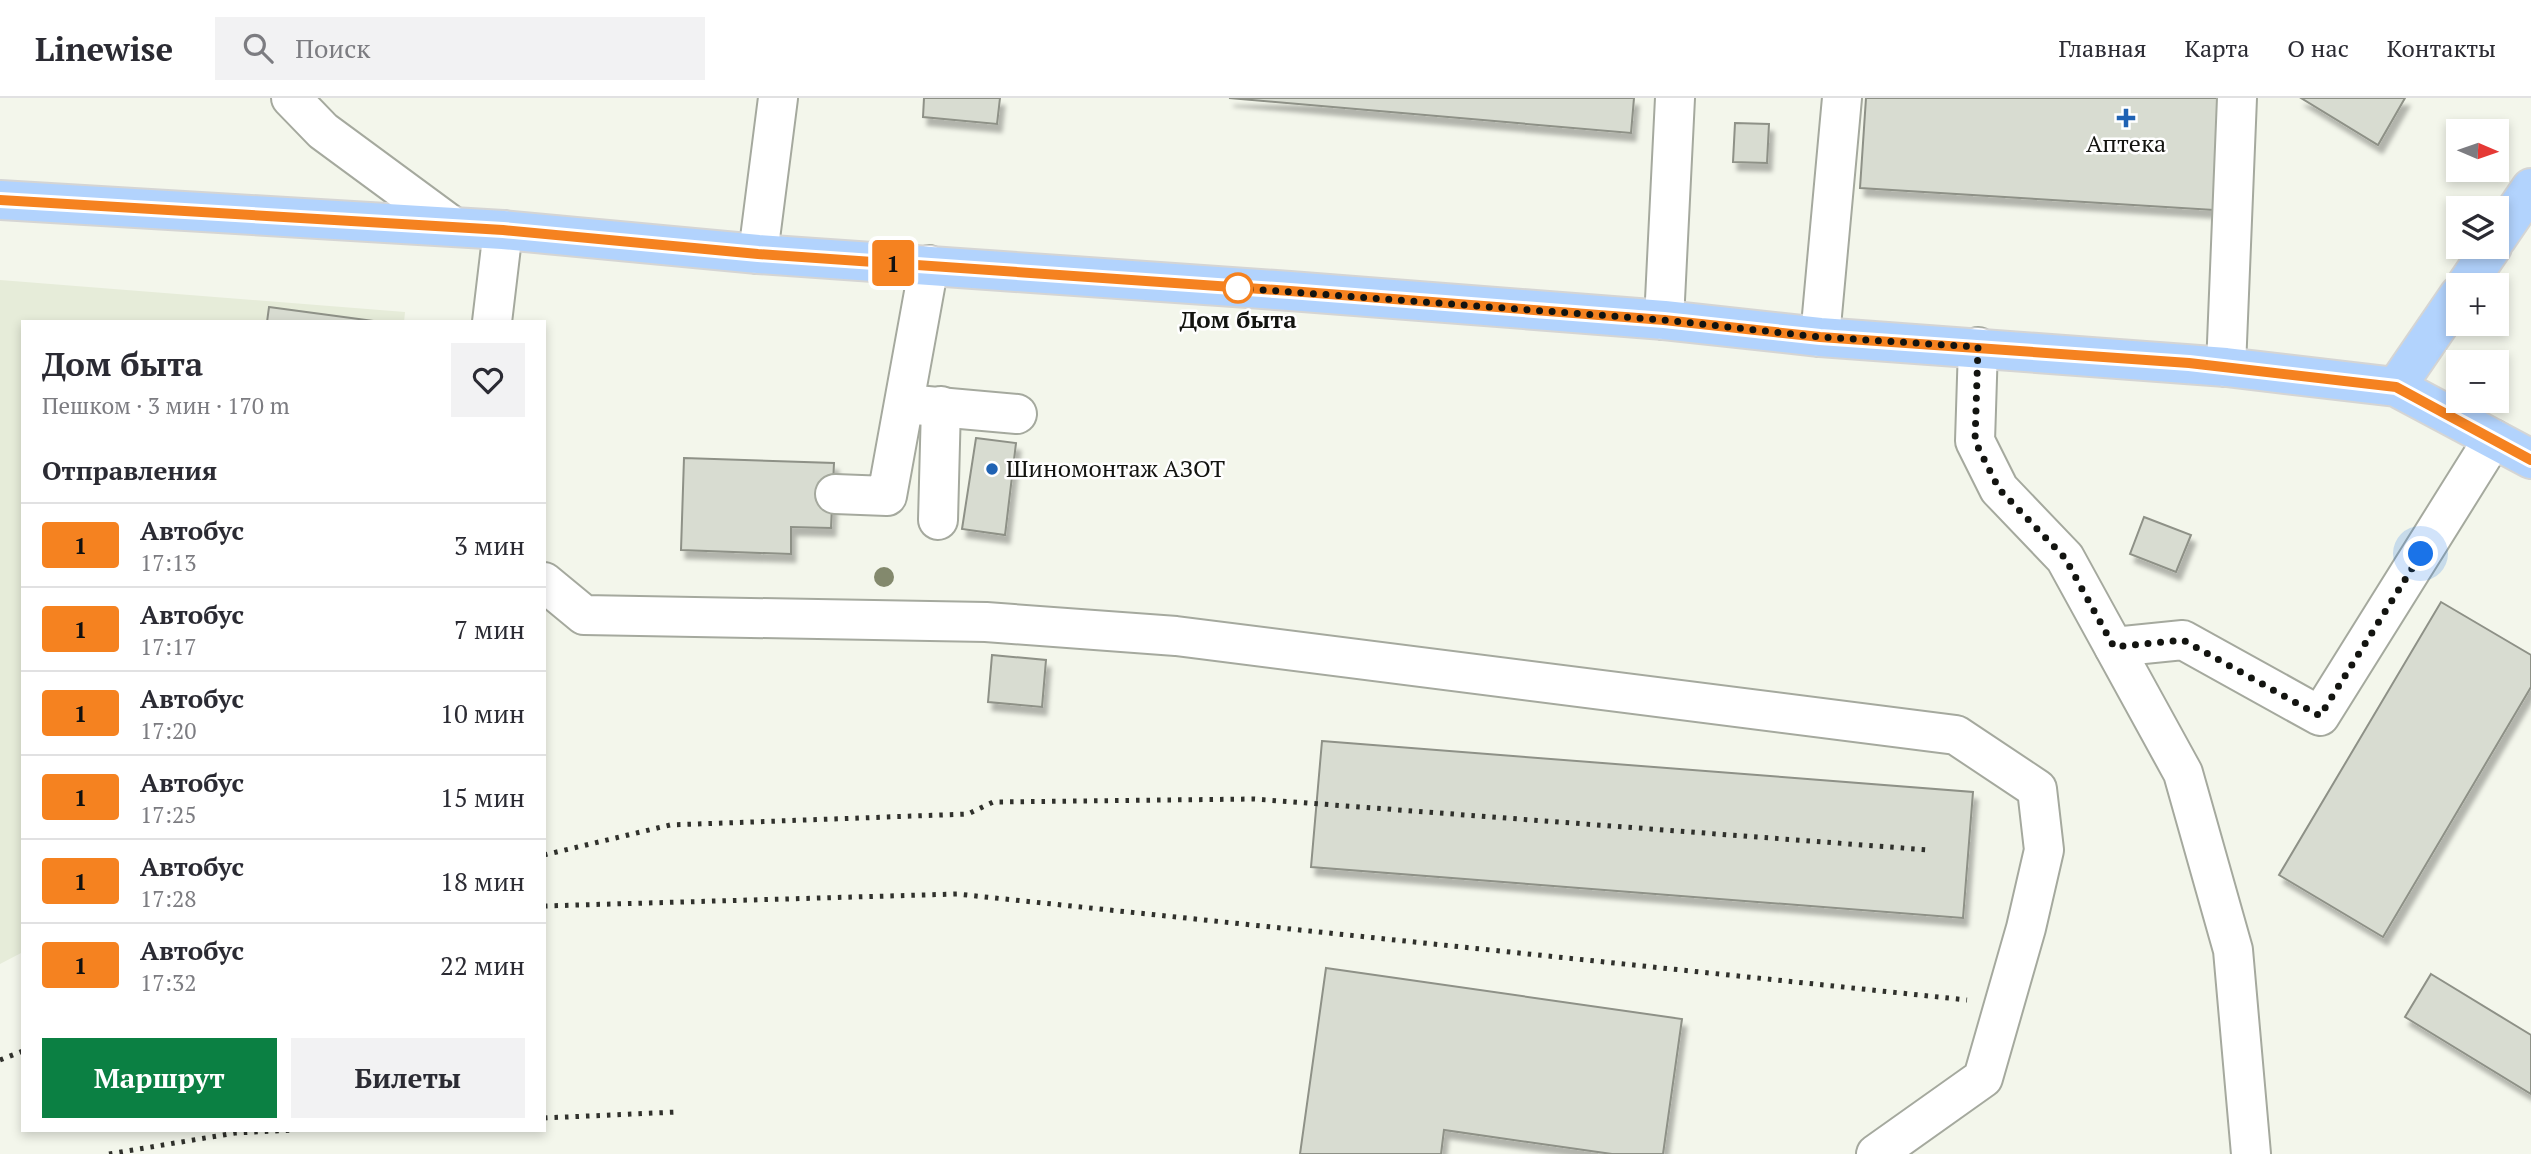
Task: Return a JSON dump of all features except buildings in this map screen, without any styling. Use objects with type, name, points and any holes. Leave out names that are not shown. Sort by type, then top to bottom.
[{"type":"main road","points":[[2509,221],[2531,188]]},
{"type":"main road","points":[[0,200],[452,226],[758,254],[1664,320],[1820,337],[2226,367],[2396,387],[2531,460]]},
{"type":"main road","points":[[2396,387],[2446,314]]},
{"type":"street","points":[[291,98],[323,131],[452,226]]},
{"type":"street","points":[[758,254],[778,98]]},
{"type":"street","points":[[1664,320],[1675,98]]},
{"type":"street","points":[[1820,337],[1842,98]]},
{"type":"street","points":[[2226,367],[2237,98]]},
{"type":"street","points":[[492,320],[503,230]]},
{"type":"street","points":[[929,265],[922,406],[938,520]]},
{"type":"street","points":[[1978,347],[1975,441],[1999,489],[2065,558],[2183,773],[2233,950],[2251,1154]]},
{"type":"street","points":[[922,406],[1017,414]]},
{"type":"street","points":[[835,494],[887,496],[922,406]]},
{"type":"street","points":[[2114,647],[2183,640],[2320,716],[2493,439]]},
{"type":"street","points":[[546,584],[584,615],[986,622],[1176,636],[1465,670],[1956,735],[2037,789],[2045,850],[2026,928],[1983,1078],[1876,1154]]},
{"type":"shaded area","points":[[0,280],[405,312],[404,320],[21,320],[21,953],[0,964]]},
{"type":"railway","points":[[546,855],[670,825],[968,814],[993,802],[1254,799],[1929,850]]},
{"type":"railway","points":[[546,906],[957,894],[1967,1000]]},
{"type":"railway","points":[[0,1060],[21,1052]]},
{"type":"railway","points":[[546,1118],[677,1112]]},
{"type":"railway","points":[[109,1154],[255,1132]]},
{"type":"bus line","name":"1","points":[[0,200],[452,226],[758,254],[1290,291],[1664,320],[1820,337],[2189,363],[2396,387],[2531,460]]},
{"type":"place","name":"Аптека","points":[[2126,118]]},
{"type":"place","name":"Дом быта","points":[[1238,288]]},
{"type":"place","name":"Шиномонтаж АЗОТ","points":[[992,469]]},
{"type":"route","points":[[1238,288],[1664,320],[1820,337],[1978,347],[1975,441],[1999,489],[2065,558],[2114,647],[2183,640],[2320,716],[2421,554]]}]
